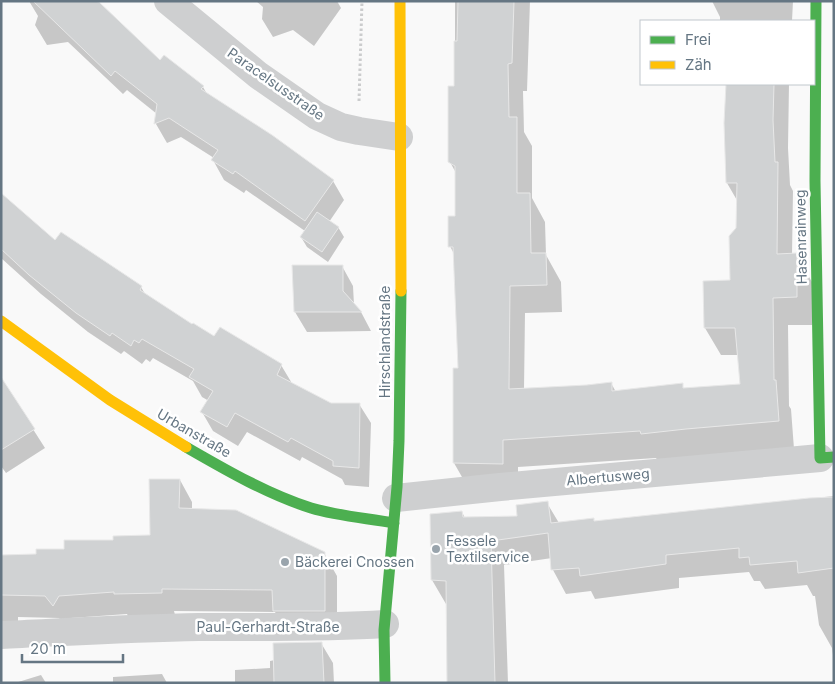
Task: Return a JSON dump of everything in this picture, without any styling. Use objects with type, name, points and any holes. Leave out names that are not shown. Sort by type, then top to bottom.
[{"type":"street","name":"Paracelsusstraße","points":[[168,1],[258,75],[317,116],[341,127],[399,136]]},
{"type":"street","name":"Hirschlandstraße","points":[[385,683],[385,624],[399,442],[401,350],[400,1]]},
{"type":"street","name":"Hasenrainweg","points":[[815,50],[816,1]]},
{"type":"street","name":"Hasenrainweg","points":[[814,85],[815,181],[827,457]]},
{"type":"street","name":"Urbanstraße","points":[[1,321],[125,410],[200,456],[260,487],[312,508],[336,513],[395,511]]},
{"type":"street","name":"Albertusweg","points":[[395,511],[500,487],[827,457]]},
{"type":"street","name":"Paul-Gerhardt-Straße","points":[[1,635],[197,627],[339,627],[385,624]]},
{"type":"path","points":[[359,131],[362,1]]},
{"type":"building","points":[[33,1],[99,2],[160,60],[164,55],[204,86],[201,89],[272,135],[334,180],[305,221],[235,171],[233,174],[211,160],[218,150],[169,118],[154,124],[157,104],[115,71],[111,76]]},
{"type":"building","points":[[458,1],[514,1],[512,63],[508,64],[509,117],[517,117],[517,193],[530,193],[531,253],[546,253],[547,285],[510,286],[509,389],[612,382],[612,391],[683,383],[683,388],[740,384],[735,328],[704,328],[703,281],[730,280],[729,236],[736,228],[737,183],[726,183],[724,123],[726,85],[774,85],[775,162],[778,162],[777,254],[797,253],[797,297],[773,298],[774,380],[776,380],[779,421],[641,434],[640,431],[503,440],[503,464],[453,463],[453,368],[458,368],[453,247],[448,247],[448,216],[455,216],[455,166],[448,162],[448,86],[454,86],[454,41],[457,41]]},
{"type":"building","points":[[1,193],[55,240],[61,232],[142,286],[140,290],[192,324],[214,336],[220,327],[282,364],[277,375],[331,403],[360,403],[359,468],[333,466],[333,461],[291,438],[288,442],[235,413],[227,427],[200,412],[213,391],[189,377],[194,369],[142,339],[139,343],[134,340],[131,346],[112,333],[110,336],[76,313],[29,275],[1,249]]},
{"type":"building","points":[[317,212],[339,227],[322,252],[300,237]]},
{"type":"building","points":[[292,265],[343,265],[343,291],[362,312],[294,312]]},
{"type":"building","points":[[1,377],[35,429],[1,450]]},
{"type":"building","points":[[149,479],[180,479],[179,508],[236,510],[325,552],[325,611],[273,611],[272,590],[162,589],[162,593],[114,594],[114,592],[59,596],[53,606],[45,596],[1,595],[1,555],[36,554],[36,549],[64,549],[64,540],[113,540],[113,536],[150,535]]},
{"type":"building","points":[[834,497],[834,568],[798,573],[797,561],[750,565],[749,557],[739,558],[739,548],[666,555],[666,564],[580,576],[579,568],[551,570],[548,533],[491,541],[495,683],[447,683],[446,581],[431,580],[430,514],[462,511],[463,517],[517,516],[516,505],[548,501],[551,523],[594,518],[594,521]]},
{"type":"building","points":[[322,642],[324,683],[274,683],[273,643]]},
{"type":"traffic: fast","points":[[816,1],[815,181],[820,458],[834,457]]},
{"type":"traffic: fast","points":[[385,683],[384,630],[397,487],[399,441],[401,291]]},
{"type":"traffic: fast","points":[[186,447],[247,481],[311,508],[394,523]]},
{"type":"traffic: slow","points":[[400,1],[401,291]]},
{"type":"traffic: slow","points":[[1,321],[110,400],[186,447]]},
{"type":"place","name":"Fessele Textilservice","points":[[436,549]]},
{"type":"place","name":"Bäckerei Cnossen","points":[[285,562]]}]
